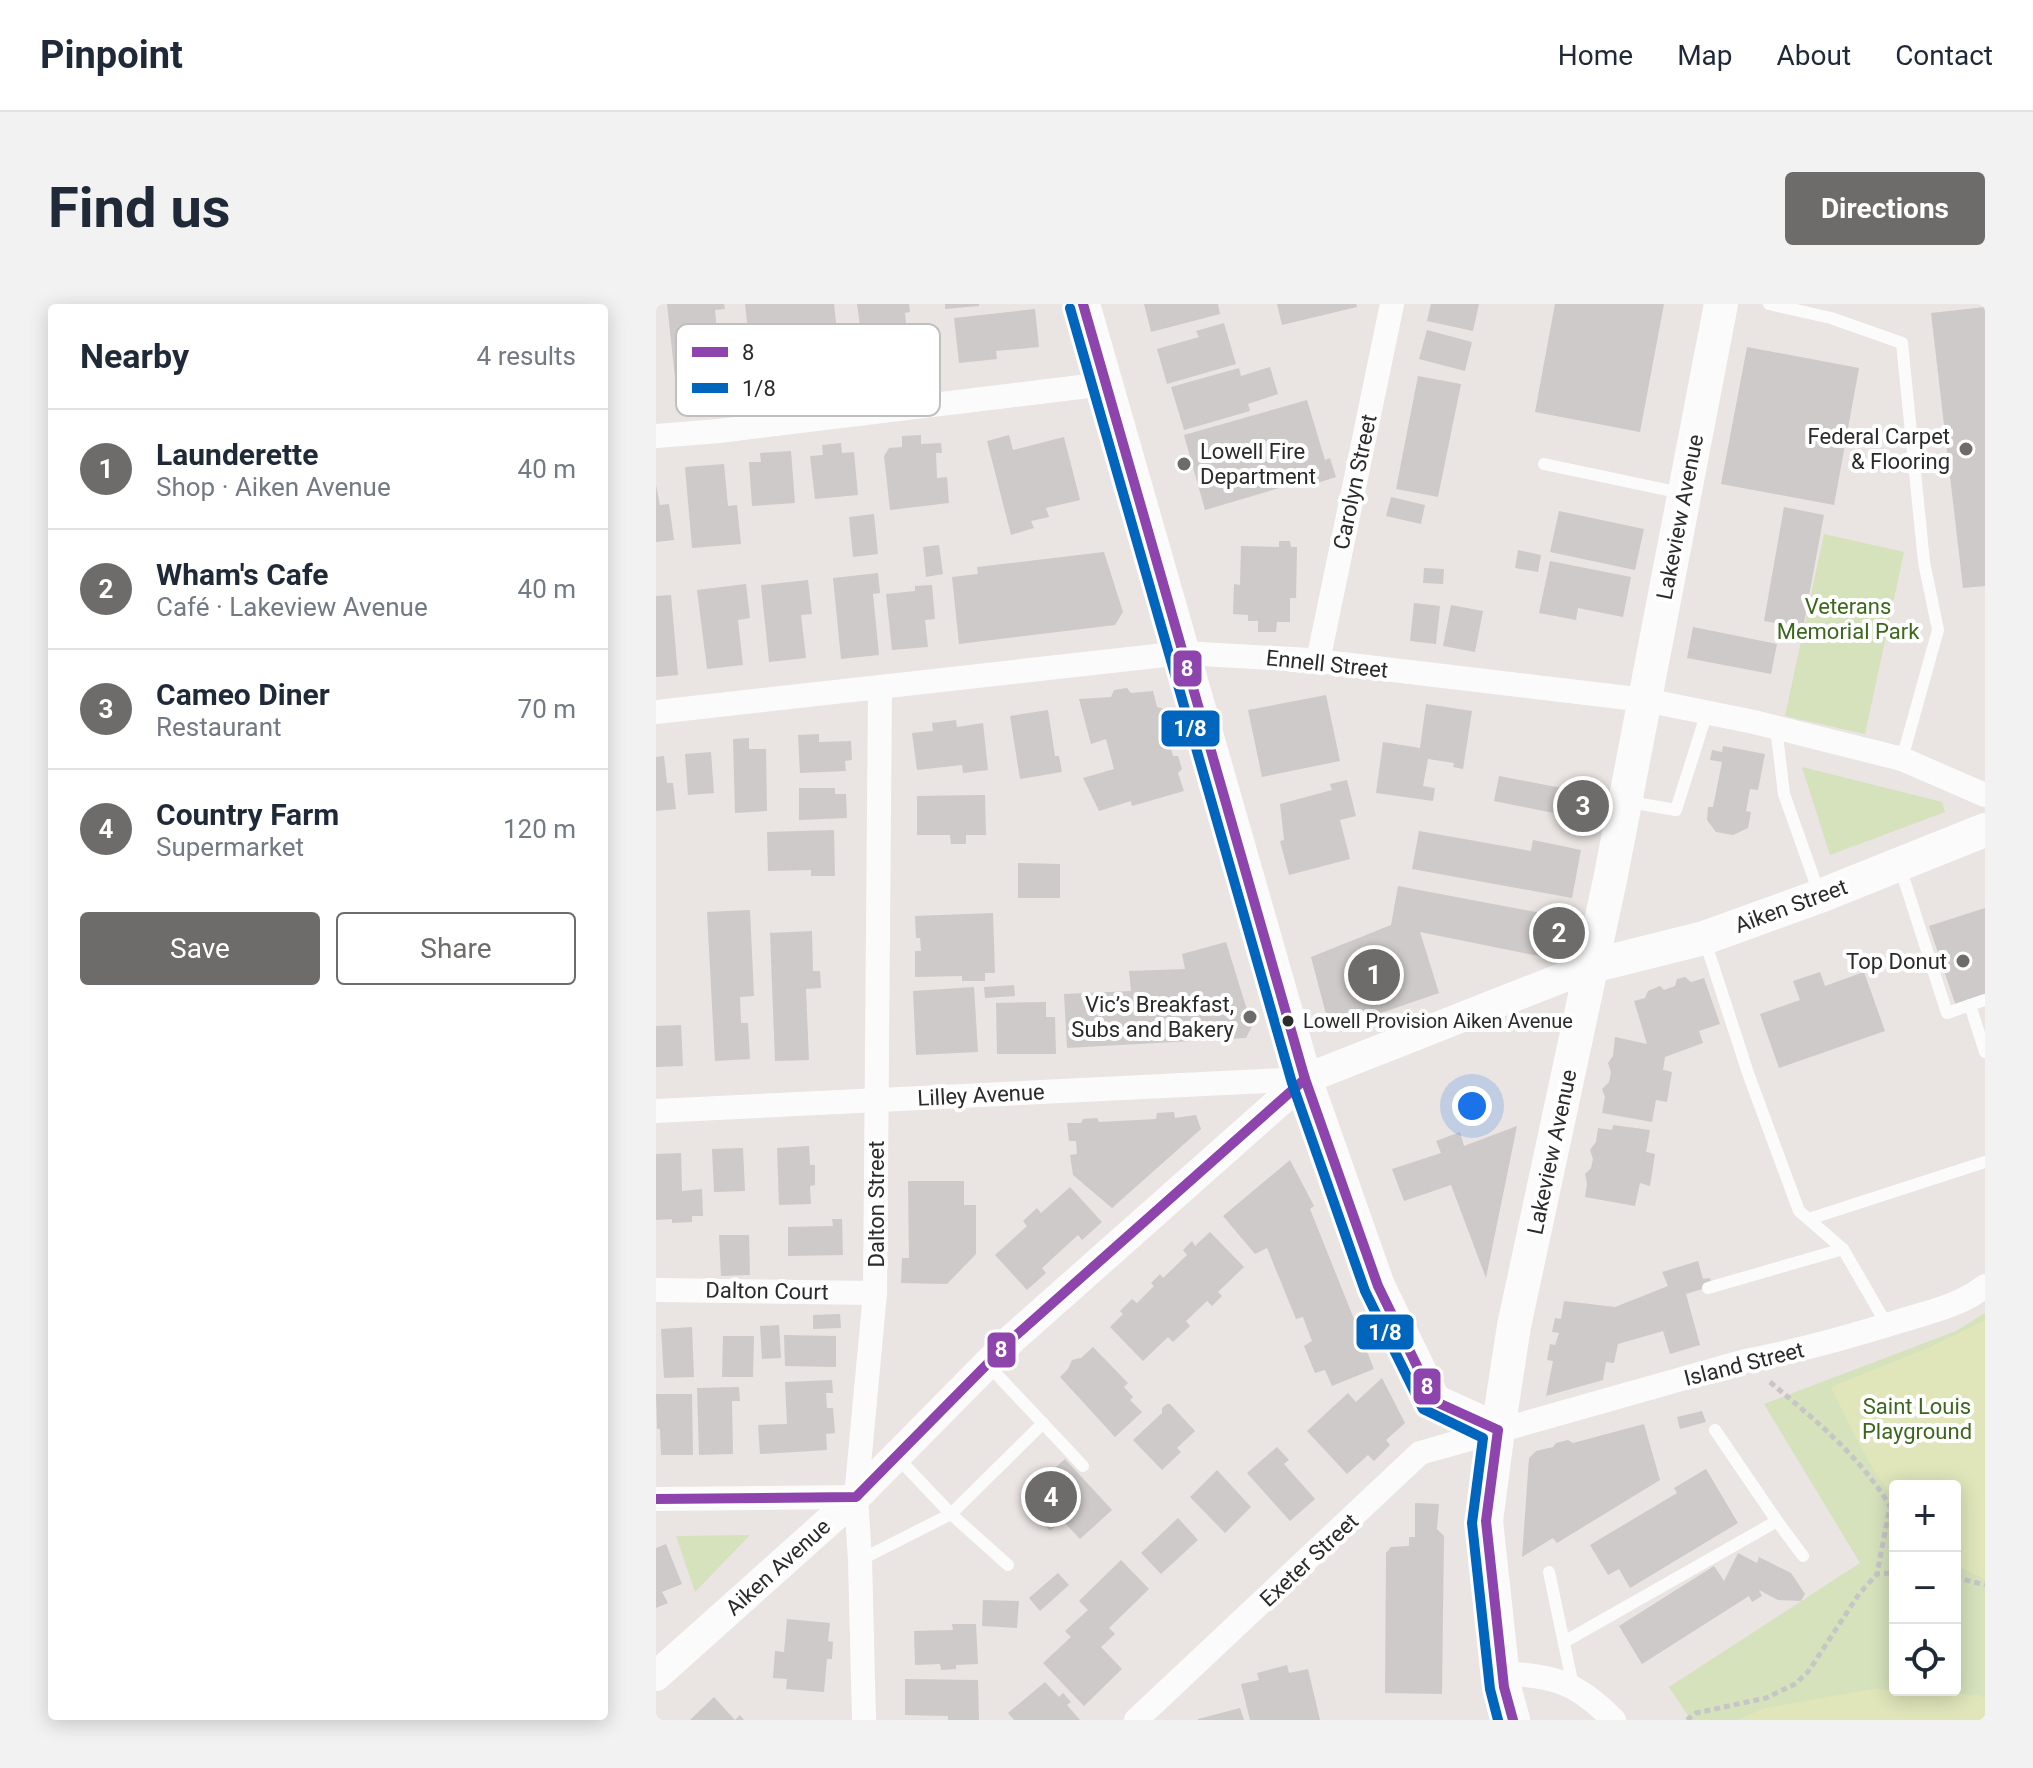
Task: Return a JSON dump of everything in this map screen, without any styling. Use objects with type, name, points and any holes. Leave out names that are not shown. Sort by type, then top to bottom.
[{"type":"main road","points":[[1083,304],[1305,1079],[1378,1286],[1434,1401],[1498,1430]]},
{"type":"main road","name":"Lakeview Avenue","points":[[1513,1720],[1503,1673],[1486,1521],[1498,1430],[1514,1326],[1592,966],[1721,304]]},
{"type":"main road","name":"Aiken Street","points":[[1592,966],[1704,938],[1820,896],[1985,830]]},
{"type":"street","name":"Carolyn Street","points":[[1318,661],[1392,304]]},
{"type":"street","points":[[940,404],[1105,384]]},
{"type":"street","points":[[656,436],[842,416]]},
{"type":"street","name":"Ennell Street","points":[[656,712],[1183,653],[1318,661],[1645,700],[1707,712],[1902,759],[1985,795]]},
{"type":"street","name":"Dalton Street","points":[[864,1720],[856,1497],[875,1293],[880,687]]},
{"type":"street","name":"Aiken Avenue","points":[[656,1676],[856,1497],[1013,1338],[1305,1079],[1592,966]]},
{"type":"street","name":"Lilley Avenue","points":[[656,1111],[1305,1079]]},
{"type":"street","name":"Island Street","points":[[1498,1430],[1887,1325],[1972,1296],[1985,1286]]},
{"type":"street","name":"Dalton Court","points":[[659,1290],[875,1293]]},
{"type":"street","name":"Exeter Street","points":[[1144,1717],[1420,1453],[1498,1430]]},
{"type":"street","points":[[656,1499],[856,1497]]},
{"type":"street","points":[[1503,1673],[1539,1675],[1573,1686],[1614,1720]]},
{"type":"lane","points":[[1769,304],[1831,318],[1902,343],[1924,562],[1938,630],[1902,759]]},
{"type":"lane","points":[[1544,464],[1685,494]]},
{"type":"lane","points":[[1625,802],[1676,810],[1707,712]]},
{"type":"lane","points":[[1776,727],[1784,794],[1820,896]]},
{"type":"lane","points":[[1899,864],[1947,1013],[1985,1000]]},
{"type":"lane","points":[[1704,938],[1749,1076],[1799,1211],[1843,1249],[1887,1325]]},
{"type":"lane","points":[[1970,1005],[1985,1052]]},
{"type":"lane","points":[[1809,1219],[1985,1162]]},
{"type":"lane","points":[[1708,1288],[1843,1249]]},
{"type":"lane","points":[[987,1364],[1083,1466]]},
{"type":"lane","points":[[860,1560],[951,1514],[1043,1423]]},
{"type":"lane","points":[[1715,1430],[1803,1556]]},
{"type":"lane","points":[[896,1456],[951,1514],[1008,1565]]},
{"type":"lane","points":[[1564,1642],[1777,1521]]},
{"type":"lane","points":[[1549,1572],[1573,1686]]},
{"type":"path","points":[[1745,1361],[1847,1447],[1889,1502]]},
{"type":"path","points":[[1687,1720],[1696,1713],[1766,1698],[1795,1684],[1808,1672],[1859,1594],[1877,1574],[1889,1524]]},
{"type":"path","points":[[1877,1574],[1889,1573]]},
{"type":"path","points":[[1961,1578],[1985,1585]]},
{"type":"green space","name":"Veterans Memorial Park","points":[[1824,534],[1904,552],[1865,734],[1785,716]]},
{"type":"green space","points":[[1802,767],[1942,802],[1945,812],[1830,855]]},
{"type":"green space","name":"Saint Louis Playground","points":[[1985,1313],[1985,1720],[1691,1720],[1669,1687],[1860,1563],[1764,1404],[1956,1331]]},
{"type":"green space","points":[[1985,1320],[1985,1579],[1961,1568],[1961,1480],[1889,1480],[1889,1492],[1852,1431],[1831,1387],[1928,1348]]},
{"type":"green space","points":[[750,1535],[695,1592],[676,1536]]},
{"type":"green space","points":[[1874,1689],[1889,1690],[1889,1696],[1978,1695],[1985,1698],[1985,1720],[1737,1720],[1765,1708]]},
{"type":"building","points":[[667,304],[724,304],[725,309],[715,310],[716,324],[676,324],[676,387]]},
{"type":"building","points":[[745,304],[834,304],[836,324],[747,324]]},
{"type":"building","points":[[857,304],[909,304],[910,312],[905,313],[906,323],[860,324]]},
{"type":"building","points":[[945,304],[979,304],[979,306],[945,309]]},
{"type":"building","points":[[1144,304],[1218,304],[1220,314],[1151,332]]},
{"type":"building","points":[[1277,304],[1356,304],[1357,307],[1282,325]]},
{"type":"building","points":[[1431,304],[1479,304],[1473,331],[1427,321]]},
{"type":"building","points":[[1555,304],[1664,304],[1640,432],[1535,412]]},
{"type":"building","name":"Federal Carpet & Flooring","points":[[1985,307],[1985,586],[1963,588],[1931,313]]},
{"type":"building","points":[[1035,309],[1039,347],[996,351],[997,359],[959,363],[954,318]]},
{"type":"building","points":[[1224,323],[1236,364],[1167,384],[1157,349],[1199,337],[1196,331]]},
{"type":"building","points":[[1427,330],[1472,342],[1465,371],[1419,359]]},
{"type":"building","points":[[1747,347],[1859,368],[1834,505],[1721,484]]},
{"type":"building","points":[[1270,367],[1278,394],[1248,404],[1250,411],[1184,430],[1171,387],[1239,368],[1241,376]]},
{"type":"building","points":[[1418,376],[1461,384],[1438,497],[1396,489]]},
{"type":"building","points":[[1307,400],[1325,460],[1330,458],[1336,477],[1314,484],[1313,478],[1205,510],[1184,435]]},
{"type":"building","points":[[921,435],[921,444],[941,443],[942,453],[936,453],[937,478],[947,477],[949,503],[890,510],[884,456],[889,448],[902,447],[902,436]]},
{"type":"building","points":[[1009,435],[1013,450],[1064,437],[1080,500],[1046,508],[1049,517],[1031,521],[1034,528],[1011,535],[987,441]]},
{"type":"building","points":[[841,443],[842,453],[854,452],[858,495],[815,499],[810,456],[823,455],[822,445]]},
{"type":"building","points":[[791,451],[795,503],[752,506],[749,462],[761,462],[760,453]]},
{"type":"building","points":[[724,464],[728,506],[737,505],[741,544],[692,548],[685,467]]},
{"type":"building","points":[[656,485],[660,505],[669,504],[674,540],[656,542]]},
{"type":"building","points":[[1391,497],[1425,505],[1421,524],[1386,516]]},
{"type":"building","points":[[1784,507],[1824,515],[1803,628],[1764,621]]},
{"type":"building","points":[[1559,511],[1644,529],[1635,570],[1550,552]]},
{"type":"building","points":[[874,514],[878,554],[853,557],[849,517]]},
{"type":"building","points":[[1279,541],[1290,541],[1291,547],[1297,547],[1296,598],[1290,598],[1290,622],[1277,622],[1276,632],[1258,632],[1258,621],[1248,621],[1248,615],[1233,614],[1234,584],[1240,585],[1241,546],[1279,547]]},
{"type":"building","points":[[939,545],[943,574],[926,577],[923,547]]},
{"type":"building","points":[[1518,550],[1541,555],[1538,572],[1515,568]]},
{"type":"building","points":[[1104,552],[1123,612],[1115,625],[959,644],[952,577],[978,574],[977,567]]},
{"type":"building","points":[[1550,561],[1631,577],[1623,617],[1578,608],[1576,620],[1539,613]]},
{"type":"building","points":[[1424,568],[1444,569],[1443,584],[1423,583]]},
{"type":"building","points":[[878,573],[880,593],[873,594],[879,655],[841,659],[833,578]]},
{"type":"building","points":[[808,580],[812,614],[801,615],[806,658],[769,662],[761,585]]},
{"type":"building","points":[[746,584],[750,618],[738,620],[743,665],[707,669],[697,590]]},
{"type":"building","points":[[932,585],[935,619],[925,620],[928,647],[892,650],[886,594],[915,591],[915,586]]},
{"type":"building","points":[[671,595],[678,675],[656,677],[656,596]]},
{"type":"building","points":[[1414,603],[1440,606],[1436,644],[1410,641]]},
{"type":"building","points":[[1451,605],[1483,611],[1475,652],[1443,646]]},
{"type":"building","points":[[1693,627],[1777,644],[1771,674],[1687,658]]},
{"type":"building","points":[[1127,688],[1131,693],[1153,691],[1157,707],[1164,709],[1168,722],[1165,728],[1173,756],[1178,756],[1182,769],[1178,773],[1184,791],[1132,806],[1131,801],[1099,811],[1083,778],[1114,769],[1106,739],[1091,744],[1079,699],[1111,697],[1114,690]]},
{"type":"building","points":[[1326,695],[1340,761],[1262,777],[1248,710]]},
{"type":"building","points":[[1426,704],[1472,711],[1463,769],[1453,767],[1454,763],[1428,759],[1423,786],[1435,788],[1433,801],[1376,793],[1383,742],[1420,748]]},
{"type":"building","points":[[1048,710],[1055,756],[1059,756],[1062,772],[1020,779],[1010,716]]},
{"type":"building","points":[[956,720],[957,727],[983,723],[988,770],[963,773],[962,765],[917,770],[912,733],[933,731],[932,723]]},
{"type":"building","points":[[819,734],[819,742],[851,741],[852,760],[845,761],[846,771],[800,773],[798,735]]},
{"type":"building","points":[[749,738],[749,749],[766,749],[767,811],[735,813],[733,739]]},
{"type":"building","points":[[1723,746],[1765,754],[1758,790],[1750,789],[1746,811],[1751,812],[1748,828],[1733,835],[1716,832],[1707,820],[1708,807],[1713,807],[1722,762],[1710,760],[1712,750],[1722,752]]},
{"type":"building","points":[[711,752],[714,793],[688,795],[685,754]]},
{"type":"building","points":[[664,756],[667,783],[673,783],[676,809],[656,811],[656,757]]},
{"type":"building","points":[[1499,776],[1593,794],[1588,820],[1494,801]]},
{"type":"building","points":[[1347,780],[1356,816],[1340,820],[1350,859],[1289,875],[1280,841],[1284,840],[1280,804],[1332,790],[1330,784]]},
{"type":"building","points":[[799,788],[835,788],[835,794],[846,794],[847,818],[799,820]]},
{"type":"building","points":[[985,795],[986,835],[966,835],[966,844],[951,844],[950,835],[917,835],[917,796]]},
{"type":"building","points":[[834,830],[835,876],[811,876],[811,870],[768,871],[767,832]]},
{"type":"building","points":[[1419,831],[1531,851],[1533,840],[1581,850],[1572,898],[1412,869]]},
{"type":"building","points":[[1018,863],[1060,864],[1060,898],[1018,898]]},
{"type":"building","points":[[1398,886],[1562,917],[1553,959],[1420,932],[1439,993],[1343,1026],[1327,1018],[1311,957],[1391,925]]},
{"type":"building","name":"Top Donut","points":[[1985,908],[1985,996],[1956,1006],[1929,926]]},
{"type":"building","points":[[750,910],[754,996],[740,997],[741,1023],[748,1023],[750,1059],[715,1061],[707,912]]},
{"type":"building","points":[[993,913],[995,973],[985,973],[985,981],[962,981],[962,976],[915,977],[915,951],[921,951],[920,938],[916,938],[915,916]]},
{"type":"building","points":[[812,931],[813,971],[820,971],[821,988],[806,989],[809,1060],[775,1061],[770,933]]},
{"type":"building","points":[[1226,942],[1252,1026],[1246,1038],[1067,1048],[1064,994],[1131,991],[1129,971],[1185,969],[1182,954]]},
{"type":"building","points":[[1820,972],[1825,986],[1864,972],[1885,1031],[1779,1068],[1760,1014],[1800,1000],[1793,981]]},
{"type":"building","points":[[1685,977],[1691,982],[1704,978],[1720,1024],[1699,1031],[1703,1043],[1665,1057],[1663,1070],[1672,1072],[1667,1102],[1656,1100],[1652,1122],[1602,1113],[1605,1097],[1602,1089],[1609,1082],[1611,1072],[1608,1063],[1613,1056],[1615,1037],[1647,1044],[1634,1001],[1645,998],[1648,991],[1660,986],[1664,990],[1675,986],[1677,979]]},
{"type":"building","points":[[1014,985],[1015,996],[985,998],[984,987]]},
{"type":"building","points":[[974,987],[978,1052],[916,1055],[913,991]]},
{"type":"building","points":[[1046,1002],[1046,1017],[1055,1017],[1056,1054],[997,1054],[996,1003]]},
{"type":"building","points":[[681,1025],[683,1066],[656,1067],[656,1026]]},
{"type":"building","points":[[1174,1112],[1175,1118],[1196,1115],[1201,1129],[1112,1208],[1073,1175],[1070,1155],[1077,1154],[1076,1141],[1069,1141],[1067,1123],[1097,1118],[1099,1122],[1156,1119],[1157,1113]]},
{"type":"building","points":[[1613,1125],[1650,1130],[1646,1152],[1655,1154],[1650,1186],[1640,1183],[1635,1206],[1585,1197],[1585,1174],[1591,1168],[1593,1159],[1590,1150],[1596,1142],[1598,1128],[1612,1130]]},
{"type":"building","points":[[1517,1126],[1486,1278],[1451,1185],[1404,1201],[1392,1169],[1441,1153],[1436,1141],[1460,1132],[1464,1146]]},
{"type":"building","points":[[809,1146],[810,1165],[815,1165],[815,1185],[810,1186],[811,1204],[779,1205],[777,1148]]},
{"type":"building","points":[[743,1148],[745,1191],[714,1192],[712,1149]]},
{"type":"building","points":[[681,1153],[682,1191],[702,1189],[703,1216],[692,1216],[692,1222],[656,1220],[656,1154]]},
{"type":"building","points":[[1290,1160],[1314,1206],[1310,1209],[1374,1369],[1332,1386],[1325,1370],[1315,1373],[1304,1346],[1312,1341],[1303,1317],[1296,1319],[1267,1248],[1255,1254],[1223,1216]]},
{"type":"building","points":[[908,1181],[964,1181],[964,1205],[976,1205],[976,1254],[947,1284],[901,1283],[902,1258],[909,1258]]},
{"type":"building","points":[[1070,1187],[1102,1222],[1082,1240],[1078,1235],[1042,1268],[1046,1273],[1027,1290],[995,1255],[1027,1226],[1023,1221],[1037,1208],[1041,1213]]},
{"type":"building","points":[[832,1219],[842,1219],[843,1255],[788,1256],[788,1227],[833,1226]]},
{"type":"building","points":[[1210,1232],[1244,1267],[1218,1292],[1222,1296],[1212,1306],[1207,1301],[1186,1321],[1190,1326],[1173,1342],[1168,1337],[1143,1361],[1110,1327],[1132,1299],[1137,1303],[1154,1286],[1151,1283],[1160,1274],[1163,1278],[1187,1255],[1183,1250],[1192,1241],[1195,1246]]},
{"type":"building","points":[[719,1235],[749,1235],[750,1275],[721,1276]]},
{"type":"building","points":[[1698,1261],[1703,1279],[1710,1278],[1712,1286],[1686,1294],[1700,1345],[1670,1354],[1663,1331],[1618,1344],[1614,1363],[1606,1362],[1603,1380],[1546,1396],[1553,1361],[1547,1360],[1550,1344],[1555,1345],[1559,1333],[1552,1332],[1555,1318],[1561,1319],[1564,1301],[1615,1307],[1668,1286],[1662,1272]]},
{"type":"building","points":[[840,1314],[841,1328],[813,1329],[813,1315]]},
{"type":"building","points":[[779,1325],[781,1358],[762,1359],[760,1326]]},
{"type":"building","points":[[692,1327],[694,1377],[664,1378],[661,1329]]},
{"type":"building","points":[[784,1335],[836,1336],[836,1367],[785,1366]]},
{"type":"building","points":[[723,1336],[754,1336],[753,1377],[722,1377]]},
{"type":"building","points":[[1093,1347],[1128,1383],[1124,1387],[1133,1397],[1130,1400],[1142,1412],[1115,1437],[1060,1377],[1072,1360],[1081,1358]]},
{"type":"building","points":[[1382,1378],[1405,1423],[1386,1440],[1390,1445],[1374,1461],[1368,1455],[1347,1474],[1307,1431],[1348,1393],[1356,1402]]},
{"type":"building","points":[[832,1380],[833,1393],[826,1393],[827,1408],[833,1408],[835,1433],[826,1434],[827,1450],[760,1454],[758,1425],[787,1424],[785,1382]]},
{"type":"building","points":[[739,1387],[740,1401],[732,1401],[733,1454],[699,1455],[697,1388]]},
{"type":"building","points":[[656,1394],[692,1394],[693,1455],[661,1455]]},
{"type":"building","points":[[1167,1404],[1195,1431],[1177,1448],[1181,1452],[1162,1470],[1133,1440],[1162,1413],[1162,1408]]},
{"type":"building","points":[[1702,1411],[1706,1422],[1680,1429],[1677,1417]]},
{"type":"building","points":[[1644,1424],[1660,1480],[1557,1543],[1553,1538],[1522,1557],[1529,1458],[1536,1451],[1553,1447],[1556,1443],[1568,1440],[1573,1443]]},
{"type":"building","points":[[1277,1447],[1289,1460],[1284,1464],[1315,1499],[1290,1521],[1247,1473]]},
{"type":"building","points":[[1065,1459],[1112,1510],[1080,1539],[1062,1520],[1050,1531],[1024,1504],[1037,1493],[1034,1489],[1044,1480],[1049,1486],[1063,1474],[1056,1467]]},
{"type":"building","points":[[1706,1469],[1738,1523],[1630,1588],[1619,1569],[1608,1575],[1590,1545],[1677,1493],[1674,1488]]},
{"type":"building","points":[[1217,1470],[1251,1507],[1225,1533],[1190,1497]]},
{"type":"building","points":[[1415,1503],[1439,1504],[1437,1529],[1444,1536],[1442,1694],[1385,1693],[1386,1553],[1391,1547],[1409,1546],[1409,1537],[1415,1537]]},
{"type":"building","points":[[1178,1518],[1198,1540],[1161,1574],[1141,1553]]},
{"type":"building","points":[[666,1544],[682,1584],[662,1592],[668,1603],[656,1608],[656,1548]]},
{"type":"building","points":[[1738,1553],[1757,1563],[1759,1557],[1791,1573],[1805,1594],[1801,1601],[1778,1600],[1759,1590],[1762,1596],[1752,1602],[1749,1596],[1642,1664],[1619,1626],[1714,1566],[1724,1581]]},
{"type":"building","points":[[1121,1560],[1149,1589],[1109,1628],[1115,1634],[1101,1647],[1122,1669],[1084,1706],[1043,1663],[1071,1637],[1065,1631],[1088,1610],[1079,1601]]},
{"type":"building","points":[[1058,1573],[1069,1585],[1040,1611],[1029,1598]]},
{"type":"building","points":[[983,1600],[1019,1601],[1017,1628],[982,1626]]},
{"type":"building","points":[[787,1619],[830,1623],[828,1641],[833,1642],[832,1659],[827,1659],[824,1692],[786,1689],[787,1679],[773,1678],[775,1651],[784,1652]]},
{"type":"building","points":[[952,1624],[976,1624],[978,1664],[956,1665],[956,1669],[941,1670],[940,1664],[915,1665],[914,1631],[953,1630]]},
{"type":"building","points":[[1287,1665],[1289,1673],[1308,1669],[1320,1720],[1250,1720],[1241,1684],[1259,1680],[1257,1673]]},
{"type":"building","points":[[905,1679],[978,1680],[979,1720],[905,1715]]},
{"type":"building","points":[[1045,1682],[1059,1697],[1063,1693],[1071,1702],[1067,1705],[1080,1720],[1014,1720],[1008,1713]]},
{"type":"building","points":[[714,1697],[735,1720],[690,1720]]},
{"type":"building","points":[[1240,1708],[1244,1720],[1198,1720],[1198,1719]]},
{"type":"transit line","name":"8","points":[[1083,304],[1305,1079],[1378,1286],[1434,1401],[1498,1430],[1486,1521],[1504,1687],[1513,1720]]},
{"type":"transit line","name":"1/8","points":[[1070,308],[1292,1083],[1365,1291],[1423,1409],[1483,1438],[1472,1523],[1490,1689],[1498,1720]]},
{"type":"transit line","name":"8","points":[[656,1499],[856,1497],[1013,1338],[1305,1079]]},
{"type":"place","name":"Federal Carpet & Flooring","points":[[1966,449]]},
{"type":"place","name":"Lowell Fire Department","points":[[1184,464]]},
{"type":"place","name":"Cameo Diner","points":[[1583,806]]},
{"type":"place","name":"Wham's Cafe","points":[[1559,933]]},
{"type":"place","name":"Top Donut","points":[[1963,961]]},
{"type":"place","name":"Launderette","points":[[1374,975]]},
{"type":"place","name":"Vic’s Breakfast, Subs and Bakery","points":[[1250,1017]]},
{"type":"place","name":"Lowell Provision Aiken Avenue","points":[[1288,1021]]},
{"type":"place","name":"Country Farm","points":[[1051,1497]]}]
